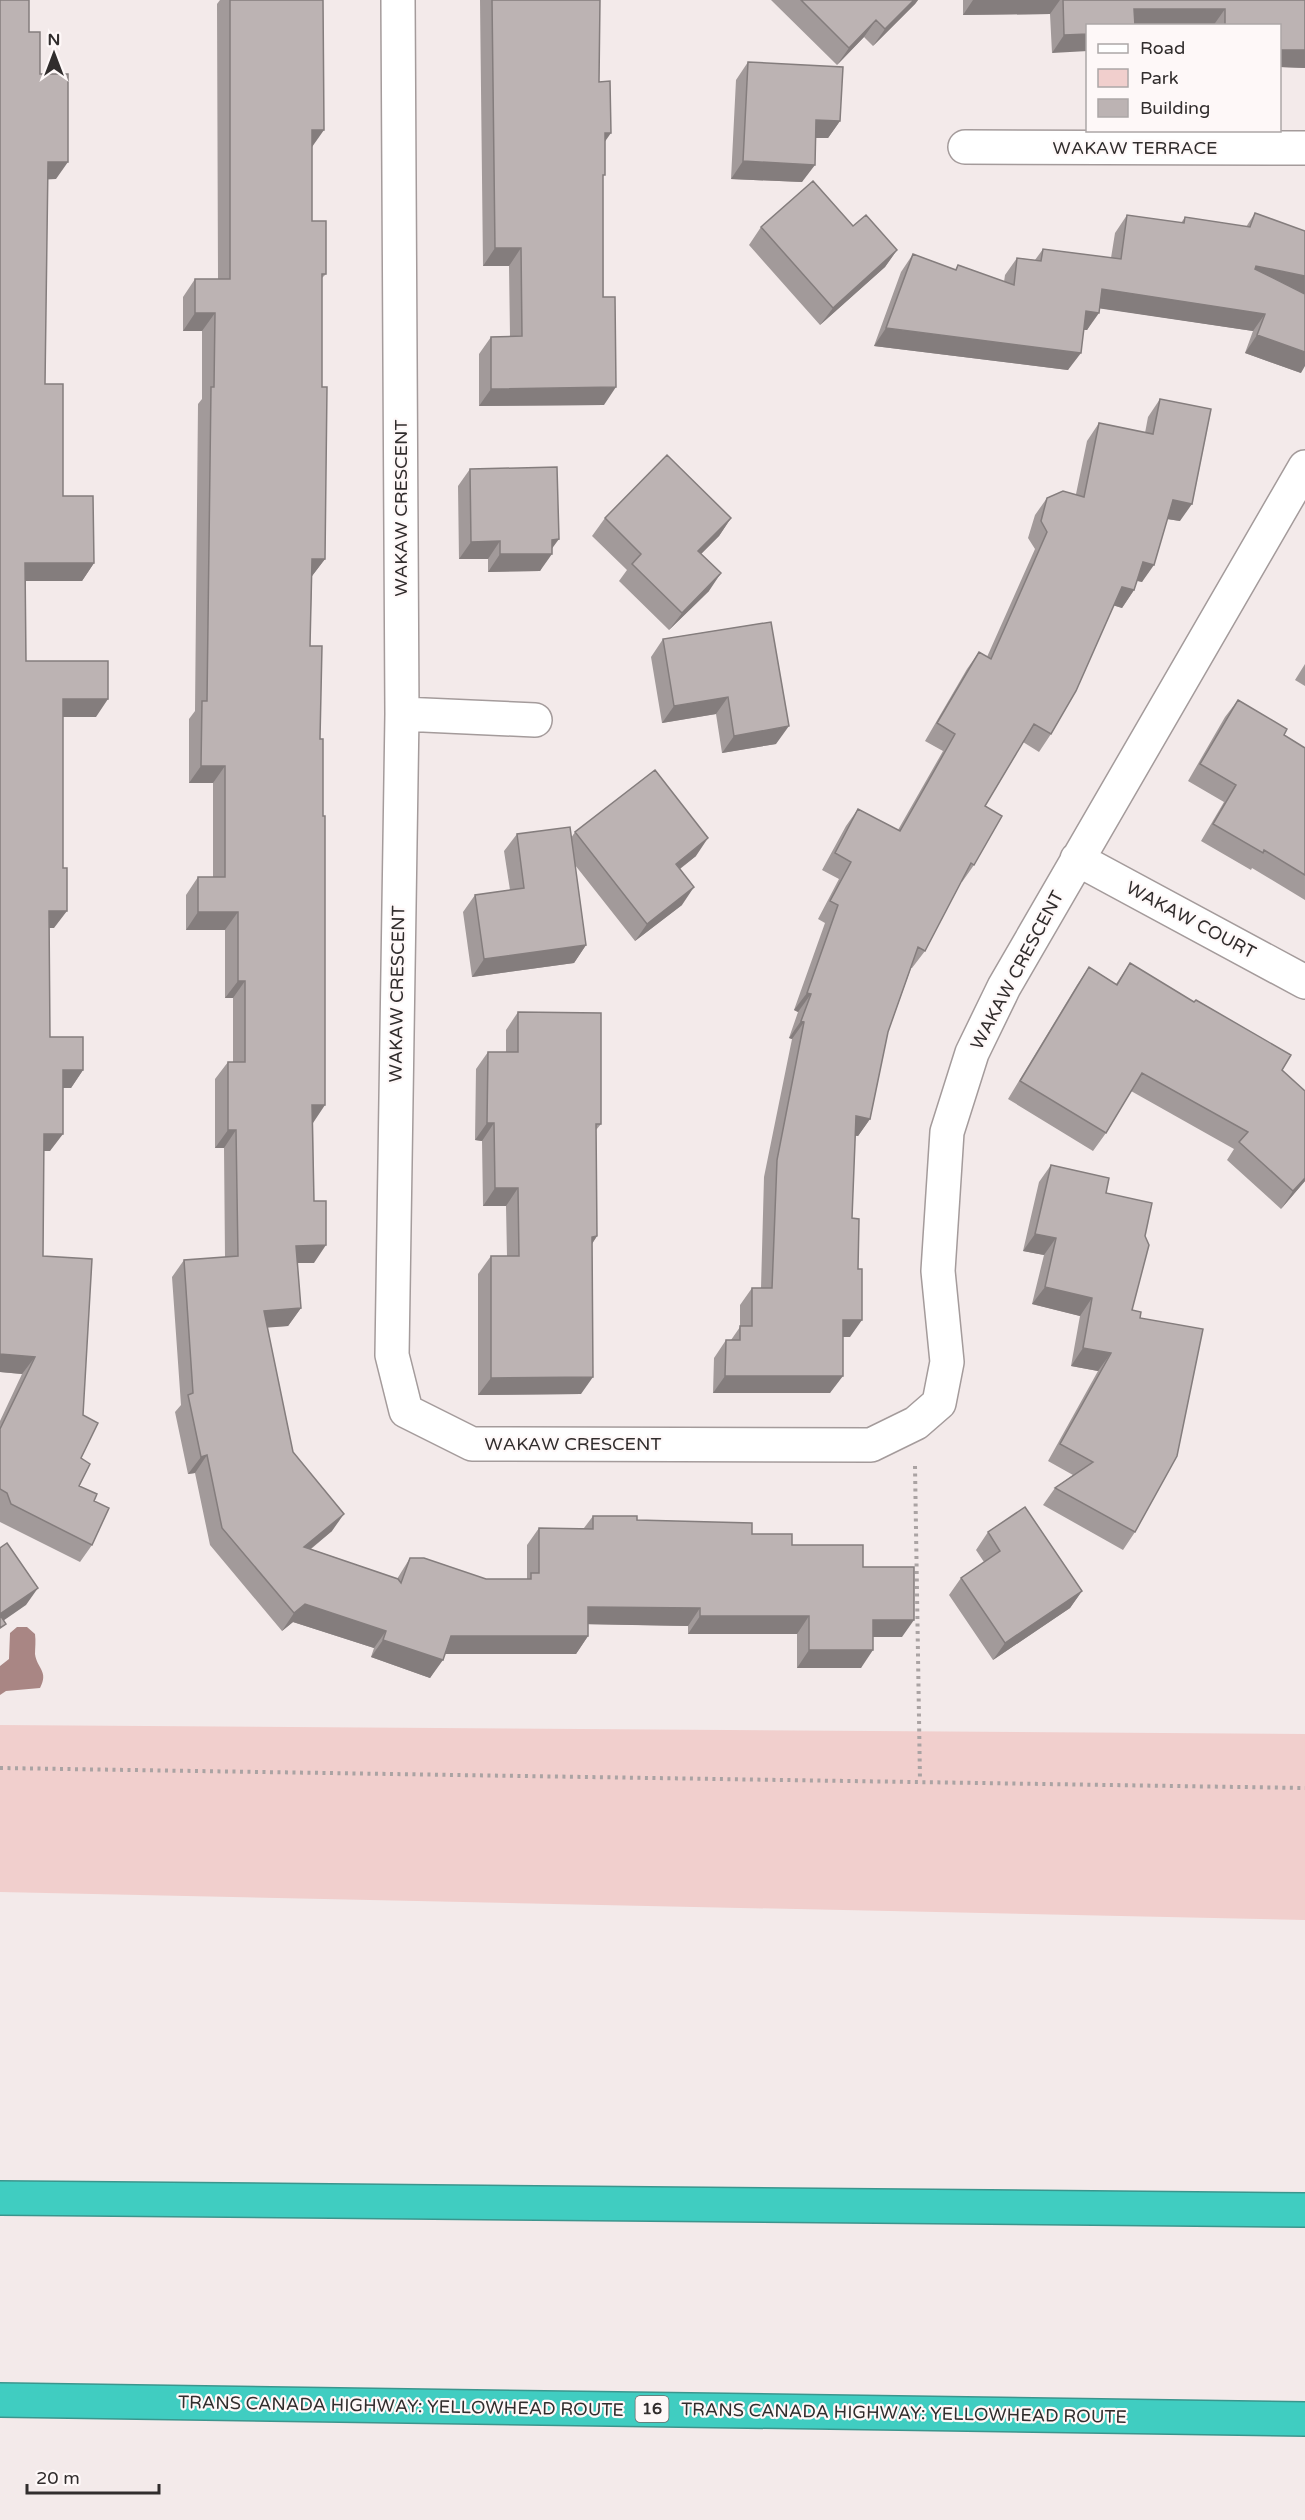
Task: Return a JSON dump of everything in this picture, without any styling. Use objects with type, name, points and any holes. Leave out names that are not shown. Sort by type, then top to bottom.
[{"type":"highway","points":[[0,2198],[1305,2210]]},
{"type":"highway","name":"TRANS CANADA HIGHWAY: YELLOWHEAD ROUTE","points":[[0,2400],[1305,2419]]},
{"type":"street","name":"WAKAW CRESCENT","points":[[398,0],[402,714],[392,1355],[406,1411],[472,1444],[871,1445],[916,1423],[939,1402],[947,1362],[938,1271],[947,1132],[976,1044],[1004,987],[1305,466]]},
{"type":"street","name":"WAKAW TERRACE","points":[[965,147],[1305,148]]},
{"type":"street","points":[[402,714],[535,720]]},
{"type":"street","name":"WAKAW COURT","points":[[1077,859],[1305,982]]},
{"type":"path","points":[[916,1423],[915,1519],[920,1781]]},
{"type":"path","points":[[0,1768],[1305,1788]]},
{"type":"green space","points":[[0,1725],[1305,1734],[1305,1920],[0,1892]]},
{"type":"shaded area","points":[[17,1627],[27,1627],[35,1634],[35,1654],[43,1674],[42,1682],[40,1688],[6,1691],[0,1695],[0,1666],[9,1659],[10,1633]]},
{"type":"building","points":[[0,0],[29,0],[29,32],[40,32],[40,74],[68,74],[68,162],[48,162],[45,384],[63,384],[63,496],[93,496],[94,563],[25,563],[26,661],[108,661],[108,699],[63,699],[63,868],[67,868],[67,911],[49,911],[50,1037],[83,1037],[83,1070],[63,1070],[63,1134],[44,1134],[43,1256],[92,1259],[83,1415],[98,1423],[81,1458],[90,1464],[79,1486],[97,1494],[94,1501],[109,1508],[92,1545],[11,1504],[7,1493],[0,1489],[0,1429],[35,1357],[0,1354]]},
{"type":"building","points":[[230,0],[323,0],[324,130],[312,130],[312,221],[326,221],[326,274],[322,274],[322,387],[327,387],[325,559],[312,559],[310,646],[322,646],[320,739],[323,739],[323,816],[325,816],[325,1105],[312,1105],[314,1201],[326,1201],[326,1245],[296,1246],[301,1308],[264,1311],[293,1452],[344,1514],[304,1547],[398,1579],[401,1583],[410,1558],[424,1558],[486,1579],[531,1579],[531,1573],[539,1573],[539,1528],[593,1529],[593,1516],[637,1516],[637,1520],[752,1523],[752,1534],[792,1534],[792,1545],[863,1545],[863,1567],[914,1567],[914,1620],[873,1620],[873,1650],[809,1650],[809,1616],[700,1616],[700,1608],[588,1607],[588,1636],[451,1636],[443,1660],[383,1640],[386,1631],[305,1604],[294,1613],[222,1528],[207,1455],[201,1457],[188,1395],[193,1393],[184,1260],[238,1256],[236,1130],[228,1130],[228,1062],[245,1062],[245,981],[238,981],[238,912],[198,912],[198,877],[225,877],[225,766],[201,766],[202,701],[207,701],[211,387],[214,387],[215,313],[195,313],[195,279],[230,279]]},
{"type":"building","points":[[492,0],[600,0],[599,82],[610,81],[611,133],[605,133],[603,297],[615,297],[616,387],[491,389],[491,337],[522,336],[521,248],[495,248]]},
{"type":"building","points":[[801,0],[914,0],[885,29],[876,20],[849,48]]},
{"type":"building","points":[[1063,0],[1305,0],[1305,50],[1281,50],[1281,24],[1225,24],[1225,9],[1134,9],[1135,24],[1086,24],[1086,34],[1064,35]]},
{"type":"building","points":[[748,62],[843,67],[840,121],[816,120],[815,165],[743,161]]},
{"type":"building","points":[[813,181],[853,226],[866,215],[897,250],[833,308],[761,227]]},
{"type":"building","points":[[1255,213],[1305,231],[1305,276],[1256,266],[1255,269],[1305,294],[1305,352],[1257,335],[1265,314],[1102,289],[1099,313],[1086,311],[1081,353],[886,328],[913,254],[956,270],[958,265],[1014,285],[1017,258],[1041,261],[1043,249],[1121,259],[1127,215],[1184,223],[1185,217],[1250,227]]},
{"type":"building","points":[[1160,399],[1211,409],[1192,504],[1173,500],[1154,565],[1143,562],[1134,590],[1122,587],[1076,691],[1051,734],[1034,724],[985,806],[1002,816],[974,865],[971,863],[925,951],[918,947],[888,1032],[870,1119],[856,1116],[852,1218],[859,1219],[858,1269],[862,1269],[862,1320],[843,1320],[843,1376],[725,1376],[726,1340],[740,1340],[740,1326],[752,1326],[752,1288],[772,1288],[777,1160],[804,1022],[801,1021],[811,994],[807,993],[838,905],[830,901],[851,862],[835,853],[858,809],[900,831],[955,734],[937,723],[979,652],[991,659],[1047,532],[1041,521],[1047,498],[1063,491],[1084,497],[1099,423],[1153,434]]},
{"type":"building","points":[[667,455],[731,518],[698,551],[721,573],[682,613],[632,564],[641,554],[605,518]]},
{"type":"building","points":[[557,467],[559,539],[552,540],[552,554],[500,554],[500,541],[471,542],[470,469]]},
{"type":"building","points":[[771,622],[789,726],[734,736],[728,697],[674,706],[663,639]]},
{"type":"building","points":[[1238,700],[1287,729],[1284,735],[1305,748],[1305,875],[1264,850],[1263,853],[1213,824],[1236,785],[1200,764]]},
{"type":"building","points":[[655,770],[708,838],[676,864],[694,887],[647,924],[575,832]]},
{"type":"building","points":[[570,827],[586,945],[484,959],[475,895],[524,888],[517,834]]},
{"type":"building","points":[[1130,963],[1194,1002],[1196,1000],[1291,1055],[1282,1070],[1305,1091],[1305,1178],[1293,1191],[1239,1142],[1248,1132],[1142,1073],[1106,1133],[1020,1081],[1089,967],[1117,985]]},
{"type":"building","points":[[518,1012],[601,1013],[601,1124],[596,1124],[597,1236],[592,1237],[593,1377],[491,1378],[491,1256],[519,1256],[518,1188],[495,1188],[494,1123],[487,1123],[488,1052],[518,1052]]},
{"type":"building","points":[[1051,1165],[1109,1178],[1106,1193],[1152,1203],[1145,1236],[1149,1245],[1132,1310],[1141,1312],[1140,1318],[1203,1329],[1177,1456],[1135,1532],[1055,1488],[1093,1462],[1060,1444],[1111,1353],[1083,1348],[1092,1298],[1045,1287],[1056,1238],[1035,1234]]},
{"type":"building","points":[[1025,1507],[1082,1591],[1005,1643],[961,1578],[1000,1551],[988,1532]]},
{"type":"building","points":[[7,1543],[38,1588],[0,1614],[0,1548]]},
{"type":"building","points":[[0,1615],[6,1624],[0,1628]]}]
